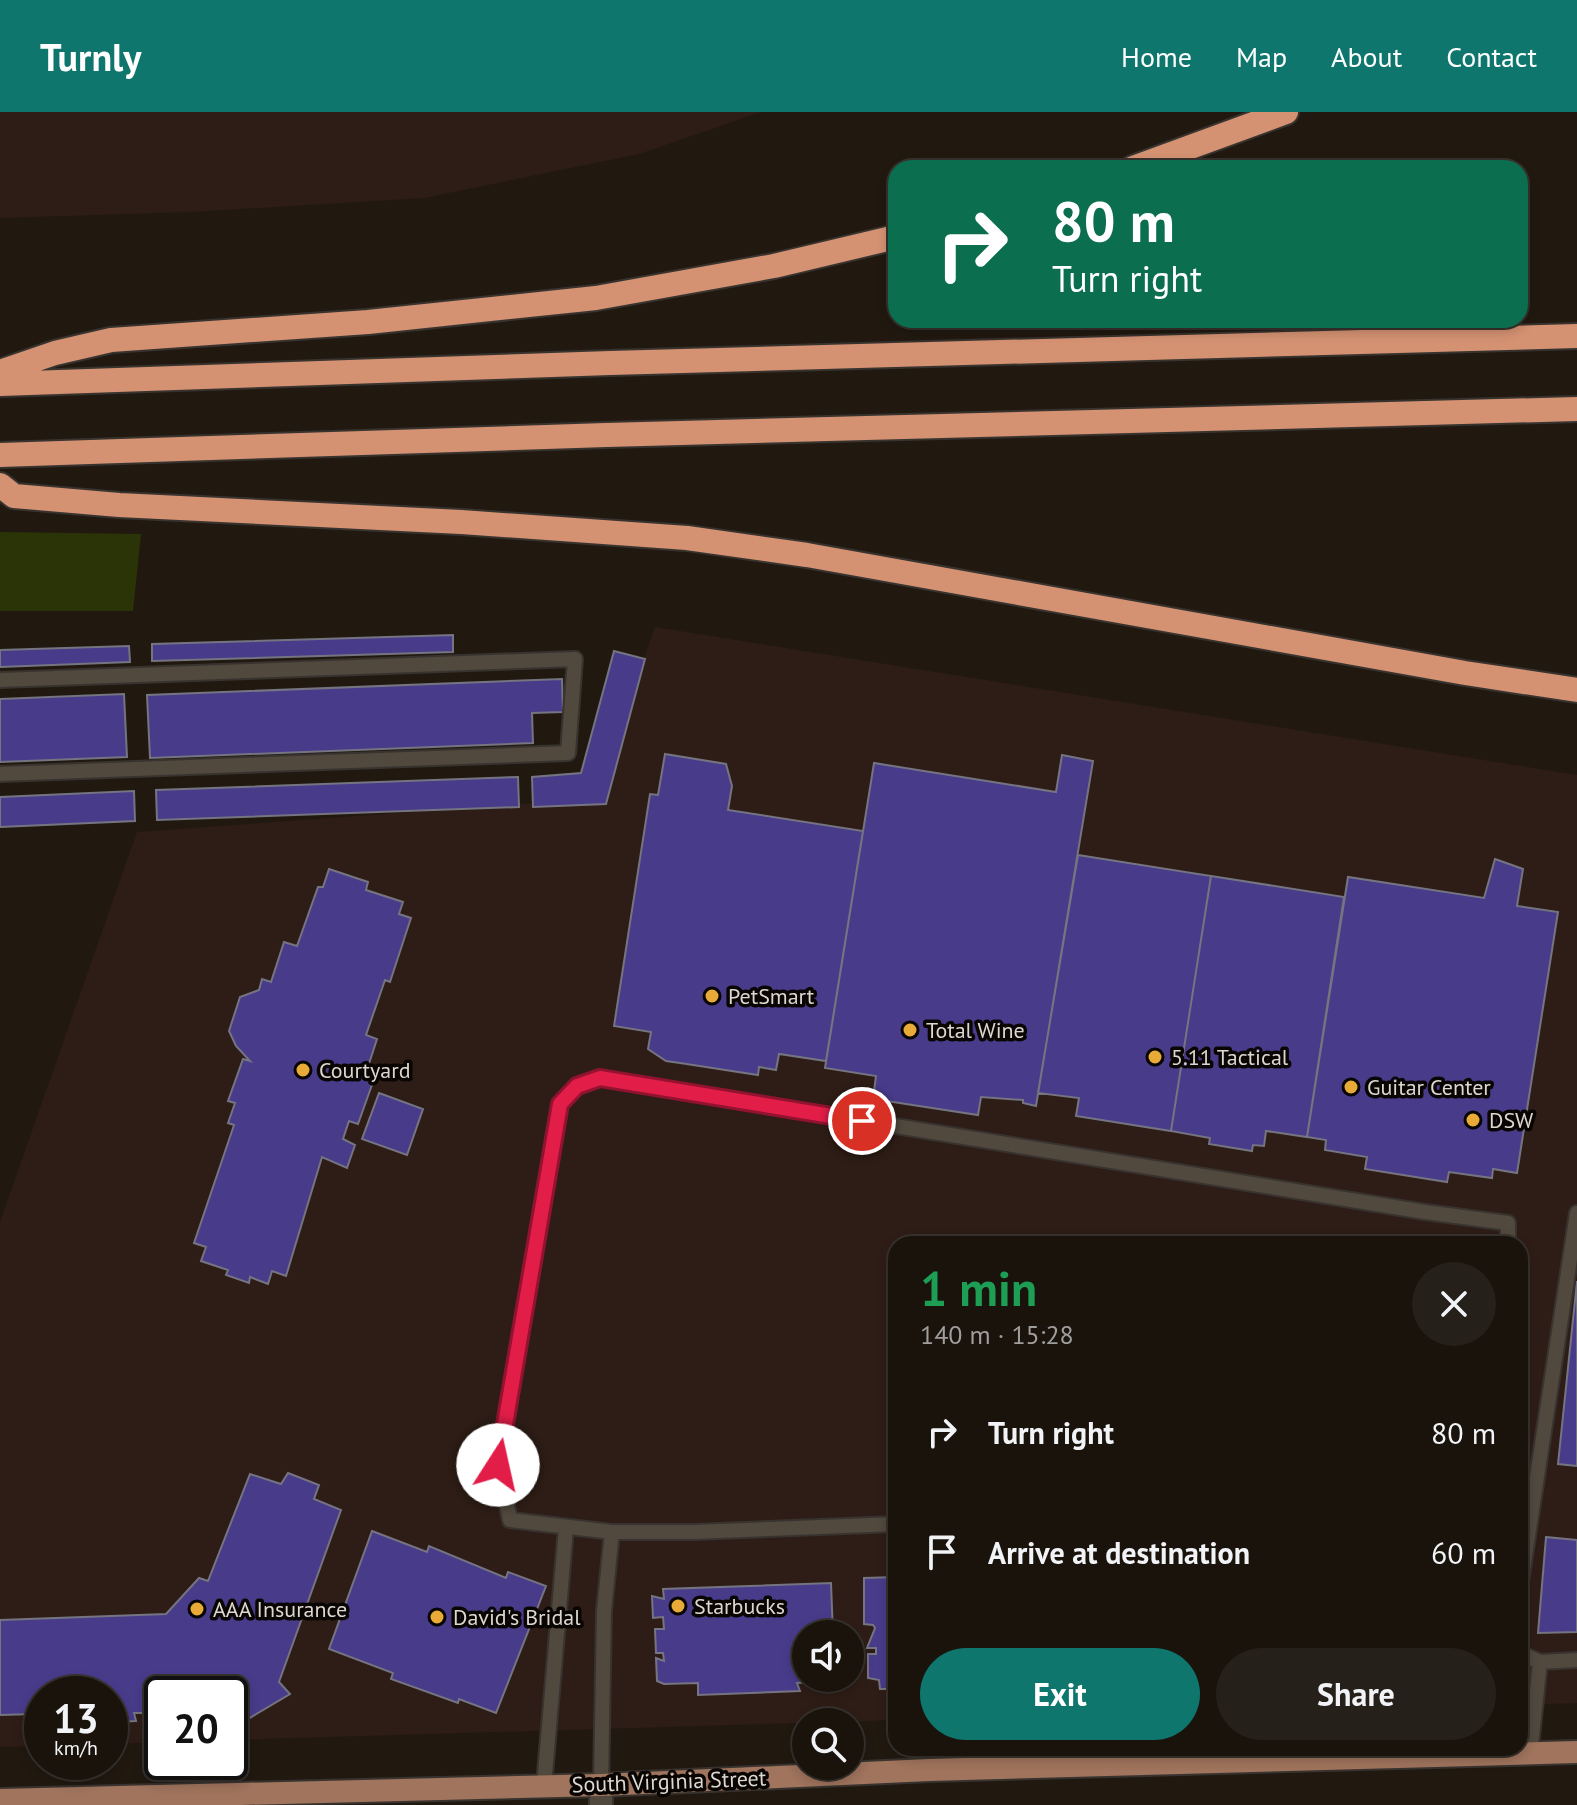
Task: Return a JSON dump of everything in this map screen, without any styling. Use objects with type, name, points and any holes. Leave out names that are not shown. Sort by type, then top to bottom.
[{"type":"highway","points":[[1155,160],[1286,112]]},
{"type":"highway","points":[[0,372],[55,353],[111,340],[368,322],[596,298],[774,266],[888,239]]},
{"type":"highway","points":[[0,384],[1577,336]]},
{"type":"highway","points":[[0,455],[1577,409]]},
{"type":"highway","points":[[0,485],[14,496],[119,505],[461,522],[687,538],[807,555],[1433,668],[1577,690]]},
{"type":"main road","name":"South Virginia Street","points":[[1530,1754],[1577,1752]]},
{"type":"main road","name":"South Virginia Street","points":[[0,1800],[601,1795],[929,1770],[1455,1756]]},
{"type":"lane","points":[[0,680],[575,659],[568,753],[0,774]]},
{"type":"lane","points":[[888,1524],[612,1532],[510,1520],[498,1465],[560,1104],[577,1086],[600,1078],[1508,1223],[1508,1236]]},
{"type":"lane","points":[[1528,1536],[1577,1213]]},
{"type":"lane","points":[[544,1795],[566,1528]]},
{"type":"lane","points":[[601,1795],[604,1611],[612,1532]]},
{"type":"lane","points":[[1528,1657],[1540,1662],[1577,1660]]},
{"type":"lane","points":[[1530,1754],[1540,1662]]},
{"type":"shaded area","points":[[0,112],[761,112],[639,154],[424,198],[189,212],[0,218]]},
{"type":"shaded area","points":[[655,627],[1577,775],[1577,1703],[1528,1705],[1528,1236],[888,1236],[888,1720],[864,1721],[864,1708],[792,1708],[792,1723],[248,1739],[248,1676],[144,1676],[144,1743],[128,1743],[128,1676],[24,1676],[24,1746],[0,1747],[0,1222],[137,832],[594,799]]},
{"type":"green space","points":[[0,532],[141,534],[133,611],[0,611]]},
{"type":"building","points":[[453,635],[453,652],[152,661],[152,644]]},
{"type":"building","points":[[129,646],[130,662],[0,667],[0,650]]},
{"type":"building","points":[[614,651],[645,659],[606,804],[533,807],[532,777],[581,773]]},
{"type":"building","points":[[562,679],[563,712],[532,713],[533,743],[150,758],[147,695]]},
{"type":"building","points":[[124,694],[127,757],[0,762],[0,699]]},
{"type":"building","points":[[665,754],[726,764],[732,786],[728,810],[863,831],[826,1061],[779,1054],[776,1070],[759,1067],[758,1075],[666,1061],[648,1049],[651,1032],[614,1026],[650,794],[658,795]]},
{"type":"building","points":[[1062,755],[1093,761],[1036,1106],[1023,1103],[1023,1100],[981,1097],[978,1115],[873,1099],[876,1076],[825,1068],[874,763],[1056,792]]},
{"type":"building","points":[[518,777],[519,807],[157,820],[156,790]]},
{"type":"building","points":[[134,791],[135,821],[0,827],[0,797]]},
{"type":"building","points":[[1078,855],[1211,876],[1171,1131],[1076,1116],[1079,1098],[1038,1093]]},
{"type":"building","points":[[1495,859],[1523,869],[1517,906],[1558,912],[1517,1173],[1493,1169],[1492,1178],[1449,1172],[1447,1182],[1365,1169],[1367,1157],[1325,1150],[1326,1140],[1307,1137],[1348,877],[1484,898]]},
{"type":"building","name":"Courtyard","points":[[329,869],[368,882],[366,890],[403,902],[399,914],[411,918],[390,982],[385,980],[366,1035],[377,1039],[364,1079],[373,1082],[358,1124],[349,1121],[343,1139],[355,1145],[347,1168],[322,1157],[286,1276],[272,1271],[268,1284],[250,1277],[249,1283],[226,1275],[228,1270],[201,1261],[206,1247],[194,1243],[234,1125],[228,1123],[235,1103],[228,1101],[243,1059],[250,1061],[236,1046],[229,1031],[240,997],[259,990],[262,979],[271,982],[284,942],[297,946],[318,887],[323,887]]},
{"type":"building","points":[[1211,876],[1344,897],[1307,1137],[1266,1131],[1264,1146],[1253,1145],[1252,1151],[1209,1144],[1210,1138],[1171,1131]]},
{"type":"building","points":[[379,1093],[423,1109],[407,1155],[362,1139]]},
{"type":"building","points":[[1577,1281],[1577,1466],[1558,1464]]},
{"type":"building","points":[[288,1473],[319,1485],[314,1499],[341,1510],[279,1682],[290,1694],[248,1719],[248,1676],[144,1676],[144,1713],[134,1713],[136,1721],[128,1721],[128,1676],[24,1676],[24,1714],[0,1715],[0,1620],[166,1614],[199,1578],[208,1581],[250,1474],[281,1484]]},
{"type":"building","name":"David's Bridal","points":[[372,1531],[427,1552],[429,1546],[506,1578],[508,1572],[546,1586],[496,1713],[391,1679],[393,1673],[329,1649]]},
{"type":"building","points":[[1546,1537],[1577,1540],[1577,1632],[1538,1633]]},
{"type":"building","points":[[888,1577],[888,1689],[880,1689],[879,1680],[868,1678],[868,1654],[876,1654],[876,1648],[867,1648],[875,1628],[864,1624],[864,1578]]},
{"type":"building","points":[[831,1583],[832,1620],[792,1620],[792,1691],[698,1695],[698,1683],[664,1684],[657,1681],[656,1658],[664,1661],[663,1653],[656,1653],[655,1629],[664,1629],[663,1617],[653,1618],[652,1596],[664,1599],[663,1589]]},
{"type":"place","name":"PetSmart","points":[[712,996]]},
{"type":"place","name":"Total Wine","points":[[910,1030]]},
{"type":"place","name":"5.11 Tactical","points":[[1155,1057]]},
{"type":"place","name":"Courtyard","points":[[303,1070]]},
{"type":"place","name":"Guitar Center","points":[[1351,1087]]},
{"type":"place","name":"DSW","points":[[1473,1120]]},
{"type":"place","name":"Starbucks","points":[[678,1606]]},
{"type":"place","name":"AAA Insurance","points":[[197,1609]]},
{"type":"place","name":"David's Bridal","points":[[437,1617]]},
{"type":"route","points":[[498,1465],[560,1104],[577,1086],[600,1078],[862,1121]]}]
